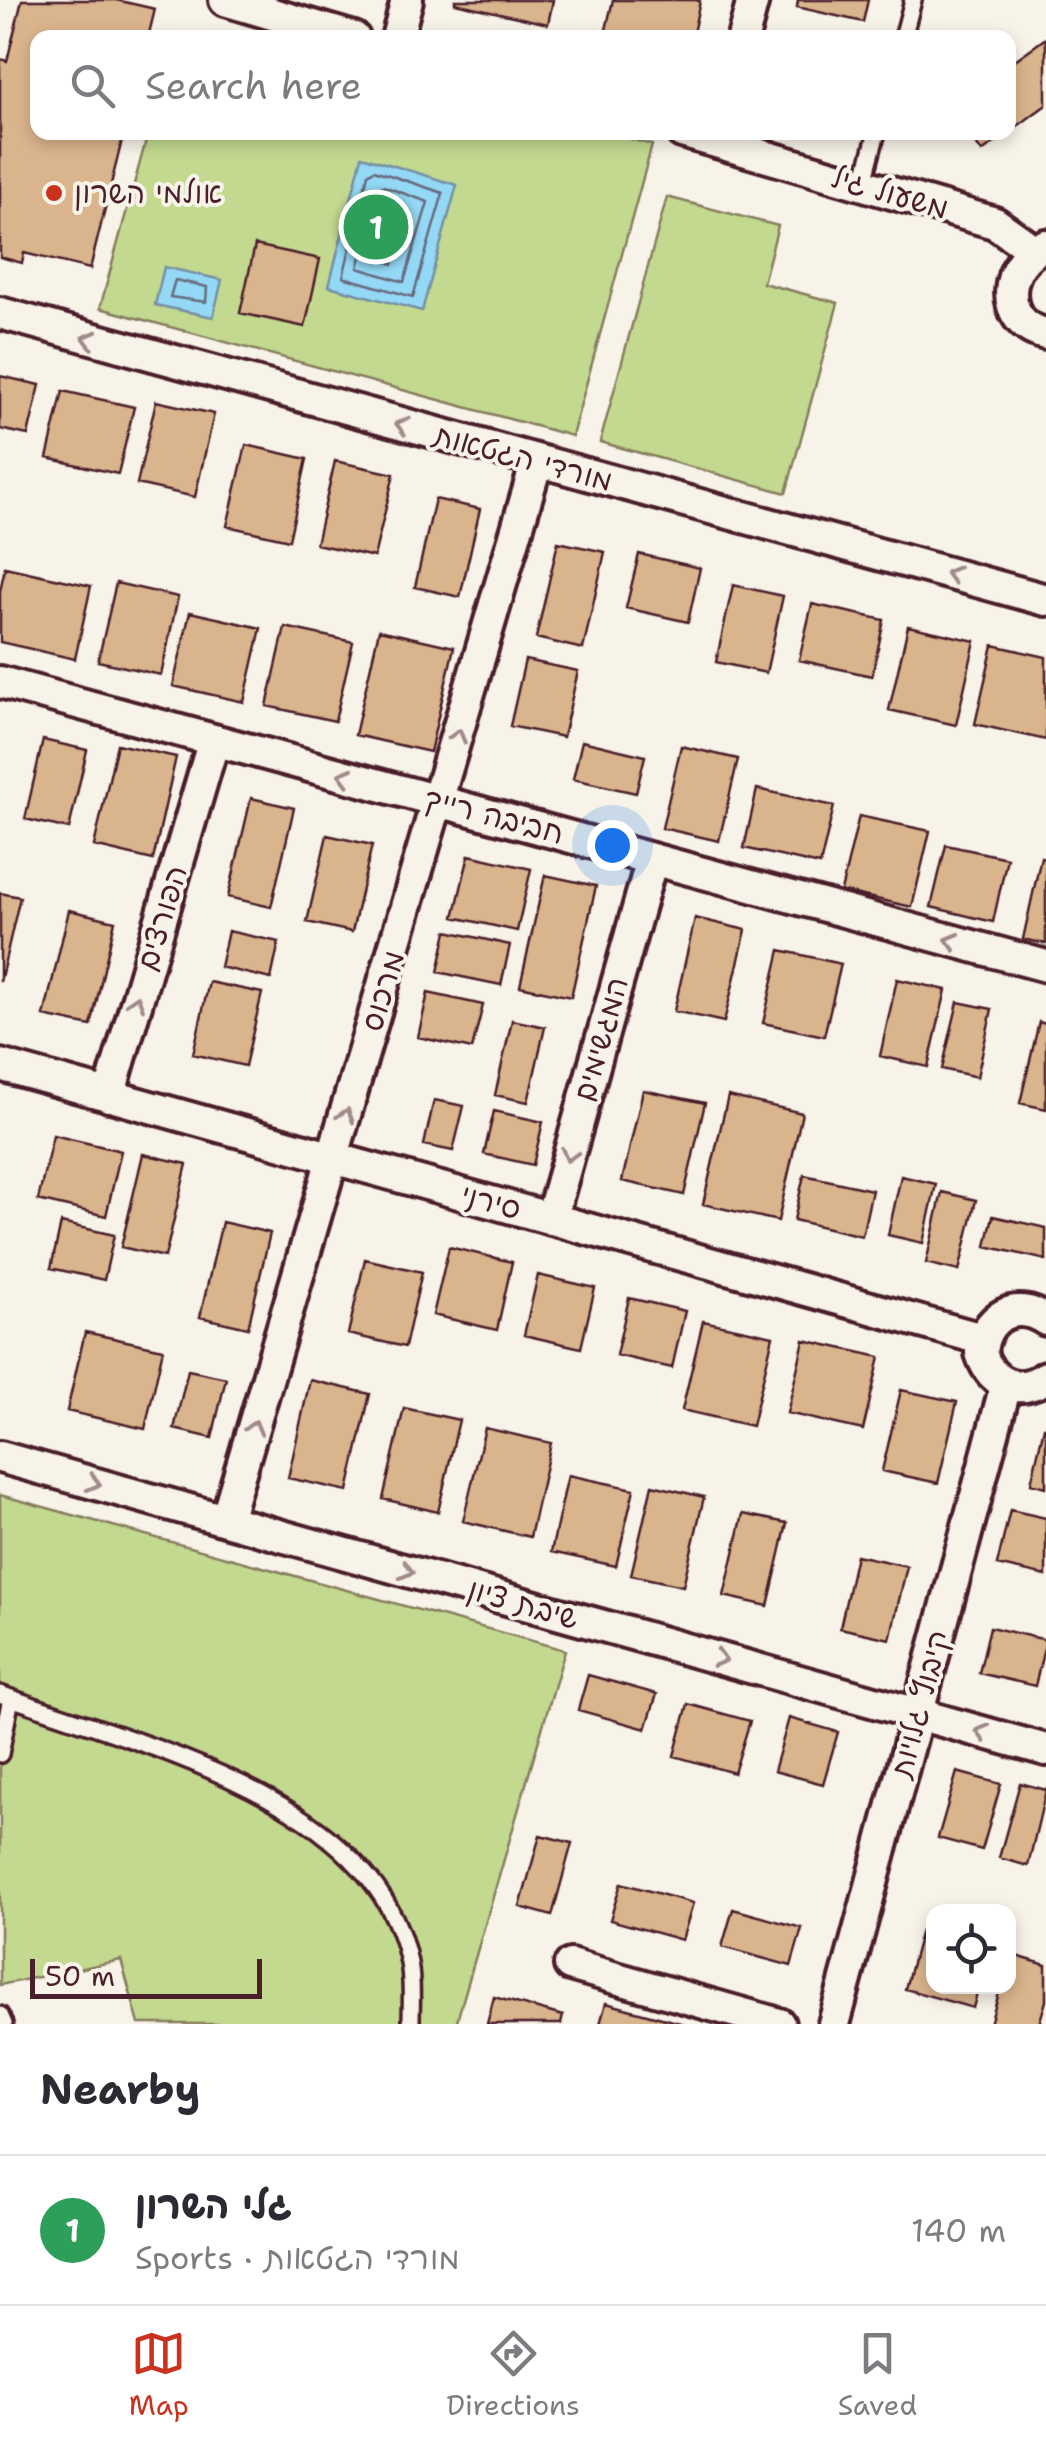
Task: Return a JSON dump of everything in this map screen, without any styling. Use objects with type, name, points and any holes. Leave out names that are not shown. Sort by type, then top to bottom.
[{"type":"street","points":[[225,0],[327,30]]},
{"type":"street","points":[[399,30],[406,0]]},
{"type":"street","points":[[745,30],[753,0]]},
{"type":"street","name":"משעול גיל","points":[[725,140],[995,223],[1040,248]]},
{"type":"street","points":[[1040,248],[1014,271],[1011,300],[1026,325],[1046,334]]},
{"type":"street","name":"מורדי הגטאות","points":[[0,313],[1046,600]]},
{"type":"street","name":"מרכוס","points":[[226,1520],[537,462]]},
{"type":"street","name":"חביבה רייך","points":[[0,682],[1046,966]]},
{"type":"street","name":"הפורצים","points":[[109,1096],[214,740]]},
{"type":"street","name":"המגשימים","points":[[551,1219],[652,860]]},
{"type":"street","name":"סירני","points":[[0,1065],[982,1340]]},
{"type":"street","points":[[1046,1320],[1032,1312],[1009,1311],[987,1327],[982,1340],[985,1366],[1006,1385],[1033,1385],[1046,1376]]},
{"type":"street","name":"קיבוץ גלויות","points":[[834,2024],[1006,1385]]},
{"type":"street","name":"שיבת ציון","points":[[0,1457],[1046,1750]]},
{"type":"street","points":[[570,1965],[780,2024]]},
{"type":"lane","points":[[905,30],[913,0]]},
{"type":"lane","points":[[863,185],[875,140]]},
{"type":"lane","points":[[0,1754],[6,1696],[262,1792],[306,1818],[369,1881],[393,1922],[409,1962],[411,2024]]},
{"type":"lane","points":[[0,2015],[4,2024]]},
{"type":"green space","points":[[146,140],[634,140],[652,145],[572,436],[100,308]]},
{"type":"green space","points":[[667,197],[778,226],[763,283],[838,303],[786,493],[600,442]]},
{"type":"green space","points":[[0,1495],[565,1650],[456,2024],[139,2024],[121,1960],[0,1985]]},
{"type":"water","points":[[362,156],[457,185],[422,311],[329,286]]},
{"type":"water","points":[[164,267],[222,280],[213,317],[155,305]]},
{"type":"building","name":"אולמי השרון","points":[[22,0],[116,0],[155,9],[150,30],[30,30],[30,140],[122,140],[90,269],[24,253],[22,263],[0,257],[0,59],[7,61]]},
{"type":"building","points":[[455,0],[553,0],[548,24]]},
{"type":"building","points":[[613,0],[700,1],[694,30],[606,30]]},
{"type":"building","points":[[798,0],[868,0],[863,22],[797,7]]},
{"type":"building","points":[[1046,38],[1046,105],[1016,127],[1016,59]]},
{"type":"building","points":[[973,140],[998,140],[982,152]]},
{"type":"building","points":[[255,245],[320,259],[305,327],[240,313]]},
{"type":"building","points":[[0,376],[40,385],[28,435],[0,429]]},
{"type":"building","points":[[63,391],[134,407],[118,474],[47,458]]},
{"type":"building","points":[[156,401],[214,414],[195,497],[137,484]]},
{"type":"building","points":[[246,445],[307,459],[289,540],[227,526]]},
{"type":"building","points":[[335,461],[394,474],[374,557],[316,544]]},
{"type":"building","points":[[435,499],[480,509],[460,597],[415,587]]},
{"type":"building","points":[[558,542],[605,552],[583,649],[536,638]]},
{"type":"building","points":[[639,554],[700,568],[688,622],[626,608]]},
{"type":"building","points":[[5,567],[91,586],[75,659],[0,642],[0,591]]},
{"type":"building","points":[[116,583],[178,597],[161,675],[98,661]]},
{"type":"building","points":[[733,585],[783,596],[766,673],[716,662]]},
{"type":"building","points":[[812,604],[884,620],[872,676],[799,660]]},
{"type":"building","points":[[190,612],[261,628],[244,702],[173,686]]},
{"type":"building","points":[[908,626],[975,641],[956,725],[889,710]]},
{"type":"building","points":[[285,627],[353,642],[335,721],[267,706]]},
{"type":"building","points":[[379,630],[454,647],[430,752],[355,735]]},
{"type":"building","points":[[993,645],[1046,657],[1046,740],[975,724]]},
{"type":"building","points":[[525,660],[578,671],[563,737],[510,726]]},
{"type":"building","points":[[43,740],[87,750],[69,829],[25,819]]},
{"type":"building","points":[[582,741],[645,756],[636,793],[573,779]]},
{"type":"building","points":[[117,744],[176,757],[153,860],[94,846]]},
{"type":"building","points":[[681,746],[738,759],[719,841],[662,828]]},
{"type":"building","points":[[757,789],[834,806],[820,865],[744,848]]},
{"type":"building","points":[[251,798],[294,808],[271,907],[228,897]]},
{"type":"building","points":[[859,816],[930,831],[912,907],[841,891]]},
{"type":"building","points":[[327,835],[372,845],[352,932],[307,922]]},
{"type":"building","points":[[946,845],[1007,858],[993,922],[931,907]]},
{"type":"building","points":[[469,855],[531,869],[517,931],[454,917]]},
{"type":"building","points":[[1041,857],[1046,858],[1046,944],[1023,939]]},
{"type":"building","points":[[545,875],[596,886],[571,997],[520,986]]},
{"type":"building","points":[[0,893],[20,897],[0,982]]},
{"type":"building","points":[[69,910],[115,921],[91,1026],[44,1016]]},
{"type":"building","points":[[695,918],[746,930],[724,1022],[674,1011]]},
{"type":"building","points":[[228,931],[279,942],[271,979],[220,967]]},
{"type":"building","points":[[447,931],[510,945],[501,985],[438,972]]},
{"type":"building","points":[[780,950],[841,964],[824,1036],[763,1023]]},
{"type":"building","points":[[897,979],[946,990],[928,1067],[880,1056]]},
{"type":"building","points":[[209,982],[262,993],[245,1066],[193,1054]]},
{"type":"building","points":[[428,993],[483,1005],[472,1049],[418,1037]]},
{"type":"building","points":[[958,1002],[992,1009],[977,1077],[942,1069]]},
{"type":"building","points":[[512,1020],[545,1027],[528,1102],[495,1095]]},
{"type":"building","points":[[1039,1022],[1046,1024],[1046,1109],[1020,1103]]},
{"type":"building","points":[[643,1090],[705,1103],[684,1195],[622,1181]]},
{"type":"building","points":[[728,1096],[802,1113],[778,1221],[703,1204]]},
{"type":"building","points":[[434,1100],[464,1106],[453,1151],[424,1145]]},
{"type":"building","points":[[494,1111],[543,1122],[533,1165],[484,1154]]},
{"type":"building","points":[[53,1135],[121,1151],[106,1216],[38,1200]]},
{"type":"building","points":[[143,1154],[187,1164],[165,1257],[121,1247]]},
{"type":"building","points":[[804,1175],[872,1190],[862,1236],[794,1220]]},
{"type":"building","points":[[901,1176],[936,1184],[923,1243],[888,1235]]},
{"type":"building","points":[[942,1192],[976,1200],[959,1271],[926,1263]]},
{"type":"building","points":[[993,1216],[1046,1228],[1046,1260],[986,1246]]},
{"type":"building","points":[[222,1222],[270,1233],[248,1328],[200,1317]]},
{"type":"building","points":[[61,1223],[114,1235],[104,1280],[51,1268]]},
{"type":"building","points":[[449,1247],[512,1262],[497,1330],[433,1315]]},
{"type":"building","points":[[365,1259],[422,1272],[405,1347],[348,1334]]},
{"type":"building","points":[[538,1275],[595,1288],[581,1348],[524,1335]]},
{"type":"building","points":[[629,1298],[685,1311],[672,1368],[616,1355]]},
{"type":"building","points":[[703,1321],[773,1336],[752,1426],[682,1410]]},
{"type":"building","points":[[85,1332],[163,1349],[145,1429],[67,1411]]},
{"type":"building","points":[[804,1340],[880,1357],[863,1430],[787,1413]]},
{"type":"building","points":[[188,1370],[226,1378],[212,1438],[174,1429]]},
{"type":"building","points":[[310,1380],[370,1394],[348,1491],[288,1478]]},
{"type":"building","points":[[901,1390],[957,1402],[938,1483],[882,1471]]},
{"type":"building","points":[[404,1408],[459,1420],[438,1512],[383,1499]]},
{"type":"building","points":[[1046,1427],[1046,1487],[1031,1483]]},
{"type":"building","points":[[485,1428],[551,1443],[530,1537],[463,1521]]},
{"type":"building","points":[[568,1475],[634,1489],[616,1566],[551,1552]]},
{"type":"building","points":[[652,1485],[704,1497],[683,1586],[631,1575]]},
{"type":"building","points":[[1010,1510],[1046,1518],[1046,1576],[997,1565]]},
{"type":"building","points":[[743,1514],[787,1523],[768,1606],[724,1596]]},
{"type":"building","points":[[856,1555],[907,1566],[890,1639],[840,1628]]},
{"type":"building","points":[[990,1627],[1046,1640],[1035,1686],[979,1673]]},
{"type":"building","points":[[588,1675],[657,1694],[646,1729],[578,1710]]},
{"type":"building","points":[[688,1704],[750,1721],[734,1773],[674,1756]]},
{"type":"building","points":[[789,1718],[838,1732],[823,1784],[774,1771]]},
{"type":"building","points":[[957,1772],[1001,1784],[982,1850],[938,1838]]},
{"type":"building","points":[[1020,1783],[1046,1790],[1028,1866],[999,1858]]},
{"type":"building","points":[[540,1835],[572,1843],[552,1916],[520,1907]]},
{"type":"building","points":[[621,1883],[693,1903],[682,1940],[610,1920]]},
{"type":"building","points":[[733,1909],[802,1928],[791,1966],[722,1947]]},
{"type":"building","points":[[921,1930],[926,1932],[926,1994],[977,1994],[973,2008],[905,1989]]},
{"type":"building","points":[[1016,1956],[1046,1965],[1046,2001],[1039,2024],[990,2024],[999,1994],[1016,1994]]},
{"type":"building","points":[[494,1997],[563,2016],[561,2024],[487,2024]]},
{"type":"building","points":[[606,2003],[684,2024],[600,2024]]},
{"type":"place","name":"אולמי השרון","points":[[54,193]]},
{"type":"place","name":"גלי השרון","points":[[376,227]]}]
